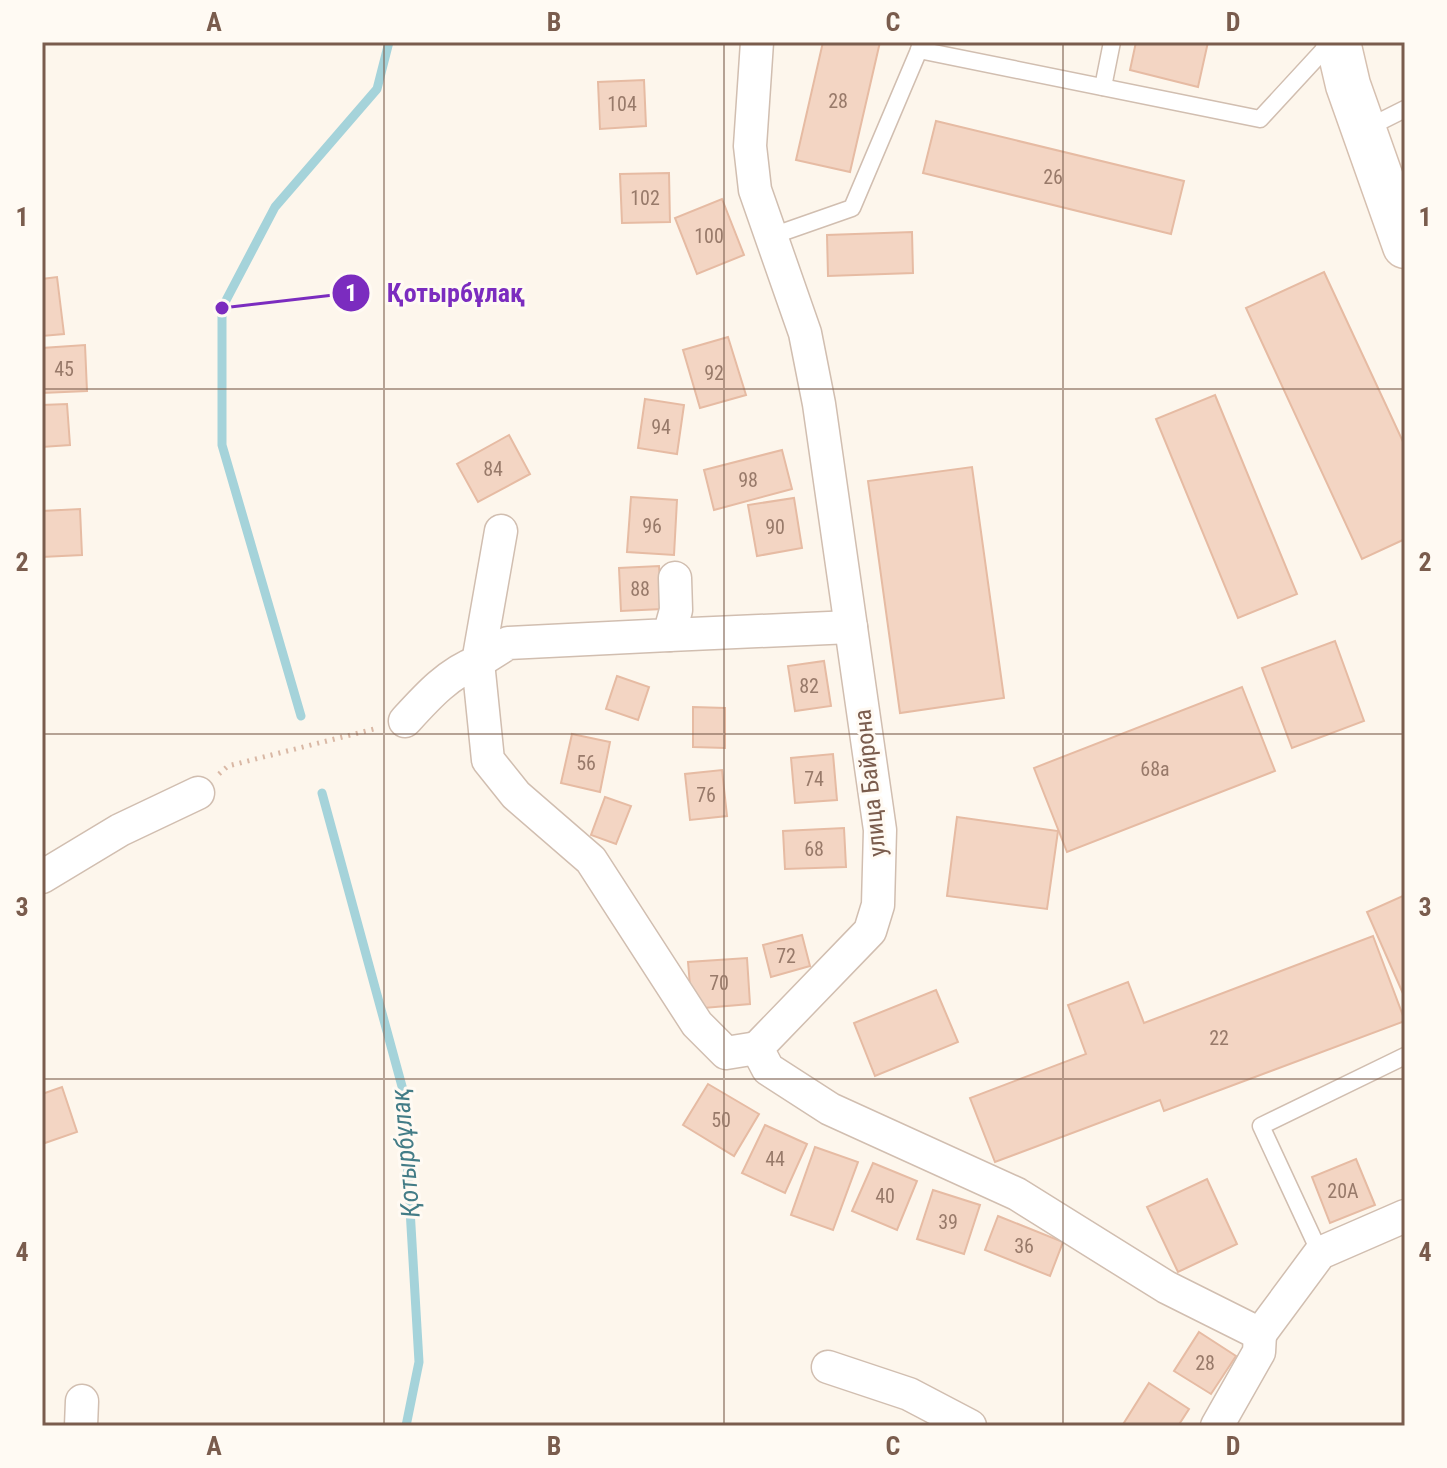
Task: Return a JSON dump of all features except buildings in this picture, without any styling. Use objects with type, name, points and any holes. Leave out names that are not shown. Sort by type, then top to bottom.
[{"type":"street","name":"улица Байрона","points":[[757,42],[750,146],[755,190],[805,333],[880,830],[878,905],[870,931],[757,1048]]},
{"type":"street","points":[[1338,42],[1348,85],[1405,246]]},
{"type":"street","points":[[501,531],[478,662],[488,760],[516,795],[591,860],[697,1024],[726,1053],[757,1048],[768,1069],[830,1109],[1017,1194],[1166,1287],[1260,1334]]},
{"type":"street","points":[[669,635],[676,610],[675,578]]},
{"type":"street","points":[[405,721],[428,695],[464,667],[508,643],[851,627]]},
{"type":"street","points":[[42,877],[120,830],[198,793]]},
{"type":"street","points":[[1217,1426],[1259,1352],[1260,1334],[1320,1253],[1405,1216]]},
{"type":"street","points":[[828,1367],[909,1394],[970,1426]]},
{"type":"lane","points":[[1103,87],[1112,42]]},
{"type":"lane","points":[[772,236],[852,208],[920,46],[1260,119],[1331,42]]},
{"type":"lane","points":[[1364,130],[1405,109]]},
{"type":"lane","points":[[1320,1253],[1261,1126],[1405,1056]]},
{"type":"path","points":[[198,793],[228,766],[405,721]]},
{"type":"waterway","name":"Қотырбұлақ","points":[[301,716],[222,445],[222,308],[275,207],[377,89],[389,42]]},
{"type":"waterway","name":"Қотырбұлақ","points":[[322,793],[403,1090],[419,1362],[406,1426]]},
{"type":"place","name":"Қотырбұлақ","points":[[222,308]]}]
